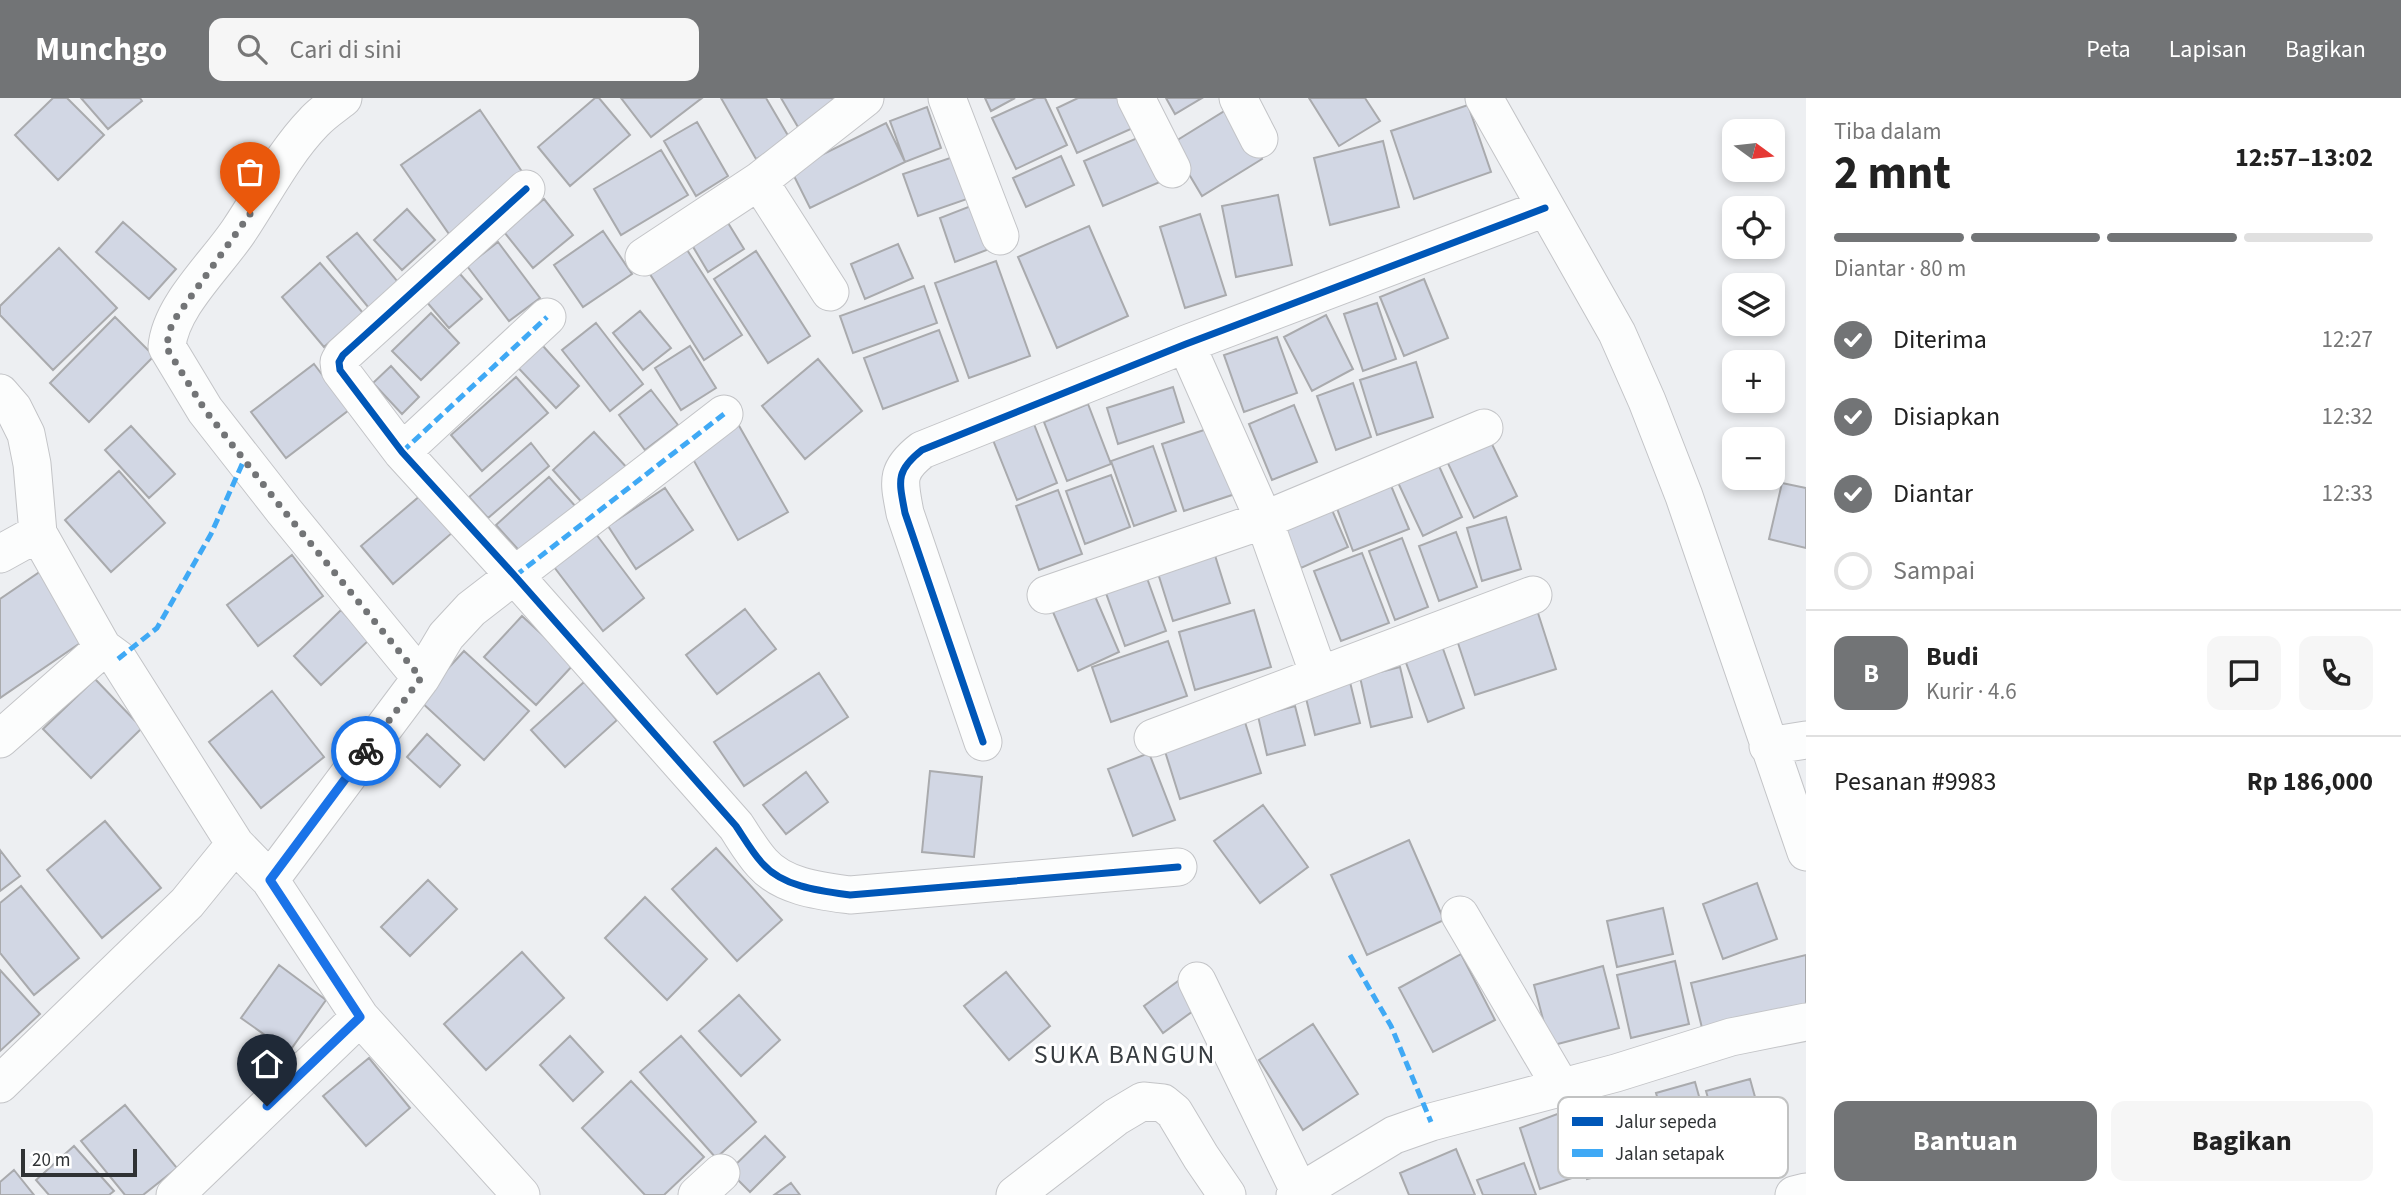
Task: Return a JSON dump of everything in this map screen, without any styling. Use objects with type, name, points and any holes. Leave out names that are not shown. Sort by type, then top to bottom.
[{"type":"street","points":[[343,98],[314,121],[271,179],[239,231],[172,323],[166,347],[205,410],[421,678]]},
{"type":"street","points":[[644,257],[759,181],[865,98]]},
{"type":"street","points":[[947,98],[1000,236]]},
{"type":"street","points":[[1136,98],[1172,169]]},
{"type":"street","points":[[1238,98],[1259,139]]},
{"type":"street","points":[[1484,98],[1617,333],[1647,401],[1684,496],[1806,852]]},
{"type":"street","points":[[759,181],[830,292]]},
{"type":"street","points":[[526,189],[343,355],[340,370],[344,379],[401,452],[515,576],[736,826],[764,865],[811,890],[849,895],[1178,867]]},
{"type":"street","points":[[983,742],[905,513],[900,486],[905,464],[922,450],[1186,344],[1545,208]]},
{"type":"street","points":[[401,452],[547,317]]},
{"type":"street","points":[[1186,344],[1264,520],[1319,675]]},
{"type":"street","points":[[0,393],[13,408],[26,435],[32,464],[38,533],[103,648],[118,659],[235,844],[270,880],[360,1017],[521,1195]]},
{"type":"street","points":[[270,880],[421,678],[446,636],[471,609],[724,414]]},
{"type":"street","points":[[1046,595],[1264,520],[1484,428]]},
{"type":"street","points":[[0,554],[38,533]]},
{"type":"street","points":[[1153,738],[1533,595]]},
{"type":"street","points":[[0,739],[103,648]]},
{"type":"street","points":[[1768,746],[1806,740]]},
{"type":"street","points":[[0,1084],[187,903],[235,844]]},
{"type":"street","points":[[1460,915],[1561,1087]]},
{"type":"street","points":[[1197,981],[1298,1194],[1394,1135],[1431,1122],[1616,1073],[1731,1037],[1806,1022]]},
{"type":"street","points":[[174,1195],[360,1017]]},
{"type":"street","points":[[1015,1195],[1116,1117],[1143,1101],[1153,1101],[1163,1103],[1174,1112],[1227,1195]]},
{"type":"street","points":[[1794,1195],[1806,1192]]},
{"type":"building","points":[[53,98],[67,98],[104,135],[58,180],[15,135]]},
{"type":"building","points":[[81,98],[140,98],[142,101],[108,129]]},
{"type":"building","points":[[595,98],[599,98],[630,135],[570,186],[538,147]]},
{"type":"building","points":[[621,98],[702,98],[651,137]]},
{"type":"building","points":[[721,98],[766,98],[790,139],[756,159]]},
{"type":"building","points":[[781,98],[832,98],[836,104],[798,127]]},
{"type":"building","points":[[985,98],[1015,98],[991,111]]},
{"type":"building","points":[[1036,98],[1045,98],[1067,145],[1016,169],[992,118]]},
{"type":"building","points":[[1078,98],[1120,98],[1133,128],[1077,153],[1057,108]]},
{"type":"building","points":[[1166,98],[1202,98],[1175,114]]},
{"type":"building","points":[[1309,98],[1365,98],[1380,121],[1339,146]]},
{"type":"building","points":[[1468,105],[1491,172],[1414,199],[1391,131]]},
{"type":"building","points":[[927,107],[941,148],[905,162],[890,121]]},
{"type":"building","points":[[1231,107],[1262,159],[1202,196],[1171,144]]},
{"type":"building","points":[[480,110],[527,179],[449,234],[401,165]]},
{"type":"building","points":[[697,122],[728,176],[696,196],[664,141]]},
{"type":"building","points":[[886,123],[905,162],[810,208],[791,170]]},
{"type":"building","points":[[1142,136],[1160,182],[1103,206],[1084,161]]},
{"type":"building","points":[[1383,141],[1399,207],[1330,225],[1314,158]]},
{"type":"building","points":[[661,150],[688,195],[621,235],[594,189]]},
{"type":"building","points":[[956,156],[970,198],[918,216],[903,174]]},
{"type":"building","points":[[1061,156],[1074,185],[1026,207],[1013,178]]},
{"type":"building","points":[[1278,195],[1292,265],[1236,277],[1222,206]]},
{"type":"building","points":[[544,199],[573,235],[533,268],[504,232]]},
{"type":"building","points":[[976,204],[992,248],[955,262],[940,218]]},
{"type":"building","points":[[407,209],[435,240],[402,270],[374,240]]},
{"type":"building","points":[[1200,214],[1226,295],[1185,308],[1160,227]]},
{"type":"building","points":[[725,218],[744,249],[708,272],[689,240]]},
{"type":"building","points":[[123,222],[176,269],[149,299],[96,252]]},
{"type":"building","points":[[1089,226],[1128,316],[1057,348],[1018,257]]},
{"type":"building","points":[[603,231],[632,274],[583,307],[554,265]]},
{"type":"building","points":[[357,233],[403,288],[373,313],[327,257]]},
{"type":"building","points":[[680,239],[742,335],[704,360],[643,263]]},
{"type":"building","points":[[498,242],[540,298],[509,321],[467,266]]},
{"type":"building","points":[[898,244],[913,278],[865,299],[851,264]]},
{"type":"building","points":[[59,248],[117,308],[53,370],[0,315],[0,306]]},
{"type":"building","points":[[756,251],[810,336],[768,363],[714,279]]},
{"type":"building","points":[[996,261],[1030,356],[969,378],[935,283]]},
{"type":"building","points":[[320,263],[363,313],[324,347],[282,297]]},
{"type":"building","points":[[453,266],[482,299],[449,328],[420,294]]},
{"type":"building","points":[[1424,279],[1448,338],[1404,356],[1380,297]]},
{"type":"building","points":[[924,286],[937,323],[853,353],[840,316]]},
{"type":"building","points":[[1377,303],[1396,359],[1363,371],[1344,314]]},
{"type":"building","points":[[640,311],[671,348],[643,370],[613,333]]},
{"type":"building","points":[[431,313],[459,343],[421,380],[392,351]]},
{"type":"building","points":[[1326,315],[1353,369],[1312,391],[1284,337]]},
{"type":"building","points":[[115,317],[154,356],[89,422],[50,383]]},
{"type":"building","points":[[596,323],[643,384],[610,411],[562,350]]},
{"type":"building","points":[[939,330],[958,381],[883,409],[864,358]]},
{"type":"building","points":[[534,336],[579,386],[556,408],[510,359]]},
{"type":"building","points":[[1277,337],[1297,393],[1244,412],[1224,355]]},
{"type":"building","points":[[690,346],[716,388],[681,410],[655,368]]},
{"type":"building","points":[[818,359],[862,411],[805,459],[762,406]]},
{"type":"building","points":[[1416,362],[1433,417],[1377,435],[1360,380]]},
{"type":"building","points":[[314,364],[349,410],[286,458],[251,412]]},
{"type":"building","points":[[391,366],[419,397],[402,414],[373,383]]},
{"type":"building","points":[[516,377],[548,413],[482,471],[451,435]]},
{"type":"building","points":[[1353,383],[1371,437],[1336,450],[1317,396]]},
{"type":"building","points":[[1173,387],[1184,422],[1118,444],[1107,408]]},
{"type":"building","points":[[651,390],[678,425],[645,450],[619,415]]},
{"type":"building","points":[[1088,404],[1111,464],[1067,481],[1044,422]]},
{"type":"building","points":[[1294,405],[1317,462],[1272,480],[1249,424]]},
{"type":"building","points":[[1032,419],[1057,483],[1017,500],[991,435]]},
{"type":"building","points":[[738,424],[788,512],[738,540],[689,452]]},
{"type":"building","points":[[131,426],[175,474],[149,498],[105,450]]},
{"type":"building","points":[[1216,426],[1238,493],[1184,511],[1162,444]]},
{"type":"building","points":[[594,432],[629,470],[587,508],[553,470]]},
{"type":"building","points":[[1487,434],[1517,496],[1474,518],[1444,455]]},
{"type":"building","points":[[531,443],[549,466],[488,518],[469,497]]},
{"type":"building","points":[[1153,446],[1176,511],[1134,526],[1111,461]]},
{"type":"building","points":[[1434,455],[1462,517],[1423,536],[1394,474]]},
{"type":"building","points":[[119,471],[165,523],[111,572],[65,520]]},
{"type":"building","points":[[1111,475],[1130,527],[1085,544],[1066,491]]},
{"type":"building","points":[[1387,476],[1409,529],[1353,551],[1333,498]]},
{"type":"building","points":[[549,477],[577,508],[524,556],[496,525]]},
{"type":"building","points":[[1785,484],[1806,488],[1806,548],[1769,539],[1780,490],[1785,490]]},
{"type":"building","points":[[665,488],[693,530],[636,569],[608,526]]},
{"type":"building","points":[[1058,490],[1082,554],[1039,570],[1016,506]]},
{"type":"building","points":[[421,495],[453,532],[393,584],[361,546]]},
{"type":"building","points":[[1329,503],[1348,547],[1301,568],[1283,523]]},
{"type":"building","points":[[1506,517],[1521,569],[1482,581],[1467,528]]},
{"type":"building","points":[[593,530],[644,598],[603,631],[551,563]]},
{"type":"building","points":[[1456,532],[1477,587],[1439,601],[1419,546]]},
{"type":"building","points":[[1402,538],[1428,607],[1395,620],[1369,551]]},
{"type":"building","points":[[1213,549],[1230,603],[1173,621],[1156,567]]},
{"type":"building","points":[[1362,553],[1389,623],[1341,641],[1314,571]]},
{"type":"building","points":[[292,555],[323,596],[258,646],[227,605]]},
{"type":"building","points":[[1143,567],[1166,631],[1125,646],[1102,582]]},
{"type":"building","points":[[44,569],[89,637],[0,698],[0,599]]},
{"type":"building","points":[[1091,587],[1119,652],[1078,671],[1050,605]]},
{"type":"building","points":[[745,609],[776,649],[717,694],[686,655]]},
{"type":"building","points":[[341,610],[369,640],[321,685],[294,656]]},
{"type":"building","points":[[1254,610],[1271,667],[1195,690],[1179,632]]},
{"type":"building","points":[[1537,610],[1556,669],[1475,695],[1456,637]]},
{"type":"building","points":[[522,616],[574,664],[536,705],[484,657]]},
{"type":"building","points":[[1168,641],[1187,696],[1111,722],[1092,667]]},
{"type":"building","points":[[1442,646],[1464,708],[1428,722],[1405,660]]},
{"type":"building","points":[[464,651],[529,711],[484,760],[419,700]]},
{"type":"building","points":[[1400,667],[1412,717],[1371,727],[1360,677]]},
{"type":"building","points":[[819,673],[848,717],[744,786],[714,742]]},
{"type":"building","points":[[1349,678],[1360,723],[1315,735],[1304,690]]},
{"type":"building","points":[[95,679],[142,728],[91,778],[43,729]]},
{"type":"building","points":[[584,682],[617,720],[565,767],[531,730]]},
{"type":"building","points":[[272,691],[324,757],[261,808],[209,742]]},
{"type":"building","points":[[1295,706],[1305,745],[1267,755],[1258,716]]},
{"type":"building","points":[[1244,719],[1261,773],[1180,799],[1163,745]]},
{"type":"building","points":[[427,734],[460,765],[440,787],[407,757]]},
{"type":"building","points":[[1149,753],[1175,820],[1133,836],[1108,769]]},
{"type":"building","points":[[930,771],[982,777],[974,857],[922,852]]},
{"type":"building","points":[[806,772],[828,802],[786,834],[763,805]]},
{"type":"building","points":[[1263,805],[1308,867],[1260,903],[1214,841]]},
{"type":"building","points":[[105,821],[161,888],[102,938],[47,870]]},
{"type":"building","points":[[1409,840],[1444,920],[1367,955],[1331,875]]},
{"type":"building","points":[[716,848],[782,920],[737,961],[672,889]]},
{"type":"building","points":[[0,850],[20,876],[0,891]]},
{"type":"building","points":[[428,880],[457,909],[410,956],[381,927]]},
{"type":"building","points":[[1757,883],[1777,939],[1723,959],[1703,904]]},
{"type":"building","points":[[21,886],[79,958],[34,995],[0,953],[0,903]]},
{"type":"building","points":[[645,897],[707,959],[667,1000],[605,938]]},
{"type":"building","points":[[1663,908],[1673,954],[1617,967],[1607,921]]},
{"type":"building","points":[[522,952],[564,998],[486,1070],[444,1024]]},
{"type":"building","points":[[1461,954],[1495,1020],[1433,1052],[1399,988]]},
{"type":"building","points":[[1806,955],[1806,1012],[1704,1036],[1691,983]]},
{"type":"building","points":[[1675,961],[1689,1024],[1631,1038],[1617,975]]},
{"type":"building","points":[[279,965],[326,1000],[289,1052],[241,1018]]},
{"type":"building","points":[[1603,966],[1619,1028],[1550,1046],[1534,985]]},
{"type":"building","points":[[0,970],[40,1014],[0,1051]]},
{"type":"building","points":[[1006,972],[1050,1026],[1009,1060],[964,1006]]},
{"type":"building","points":[[1185,976],[1204,1003],[1163,1033],[1144,1006]]},
{"type":"building","points":[[739,995],[780,1040],[741,1076],[699,1031]]},
{"type":"building","points":[[1313,1024],[1358,1094],[1303,1130],[1259,1060]]},
{"type":"building","points":[[570,1036],[603,1072],[573,1101],[540,1065]]},
{"type":"building","points":[[681,1036],[756,1122],[716,1158],[640,1072]]},
{"type":"building","points":[[369,1058],[410,1108],[366,1146],[323,1096]]},
{"type":"building","points":[[1750,1079],[1755,1097],[1708,1097],[1706,1091]]},
{"type":"building","points":[[631,1081],[704,1157],[664,1195],[645,1195],[582,1128]]},
{"type":"building","points":[[1695,1082],[1699,1097],[1657,1097],[1656,1093]]},
{"type":"building","points":[[125,1105],[177,1168],[143,1195],[125,1195],[81,1141]]},
{"type":"building","points":[[1558,1114],[1558,1178],[1572,1178],[1540,1189],[1520,1128]]},
{"type":"building","points":[[765,1136],[785,1157],[750,1192],[729,1171]]},
{"type":"building","points":[[74,1146],[114,1191],[109,1195],[49,1195],[36,1180]]},
{"type":"building","points":[[1456,1149],[1475,1195],[1409,1195],[1400,1173]]},
{"type":"building","points":[[1524,1163],[1536,1195],[1483,1195],[1477,1180]]},
{"type":"building","points":[[14,1170],[34,1195],[0,1195],[0,1182]]},
{"type":"building","points":[[791,1183],[800,1195],[774,1195]]},
{"type":"marked path","points":[[402,452],[547,317]]},
{"type":"marked path","points":[[515,576],[724,414]]},
{"type":"marked path","points":[[118,659],[157,628],[211,534],[244,460]]},
{"type":"marked path","points":[[1350,955],[1391,1026],[1431,1122]]},
{"type":"cycle path","points":[[526,189],[343,355],[339,362],[340,370],[402,452],[736,826],[762,863],[780,878],[791,883],[850,895],[1178,867]]},
{"type":"cycle path","points":[[983,742],[905,513],[901,477],[913,457],[922,450],[1186,344],[1545,208]]},
{"type":"way so far","points":[[250,214],[172,323],[166,347],[205,410],[421,678],[366,751]]},
{"type":"district","name":"SUKA BANGUN","points":[[1125,1054]]},
{"type":"route","points":[[267,1106],[360,1017],[270,880],[366,751]]}]
